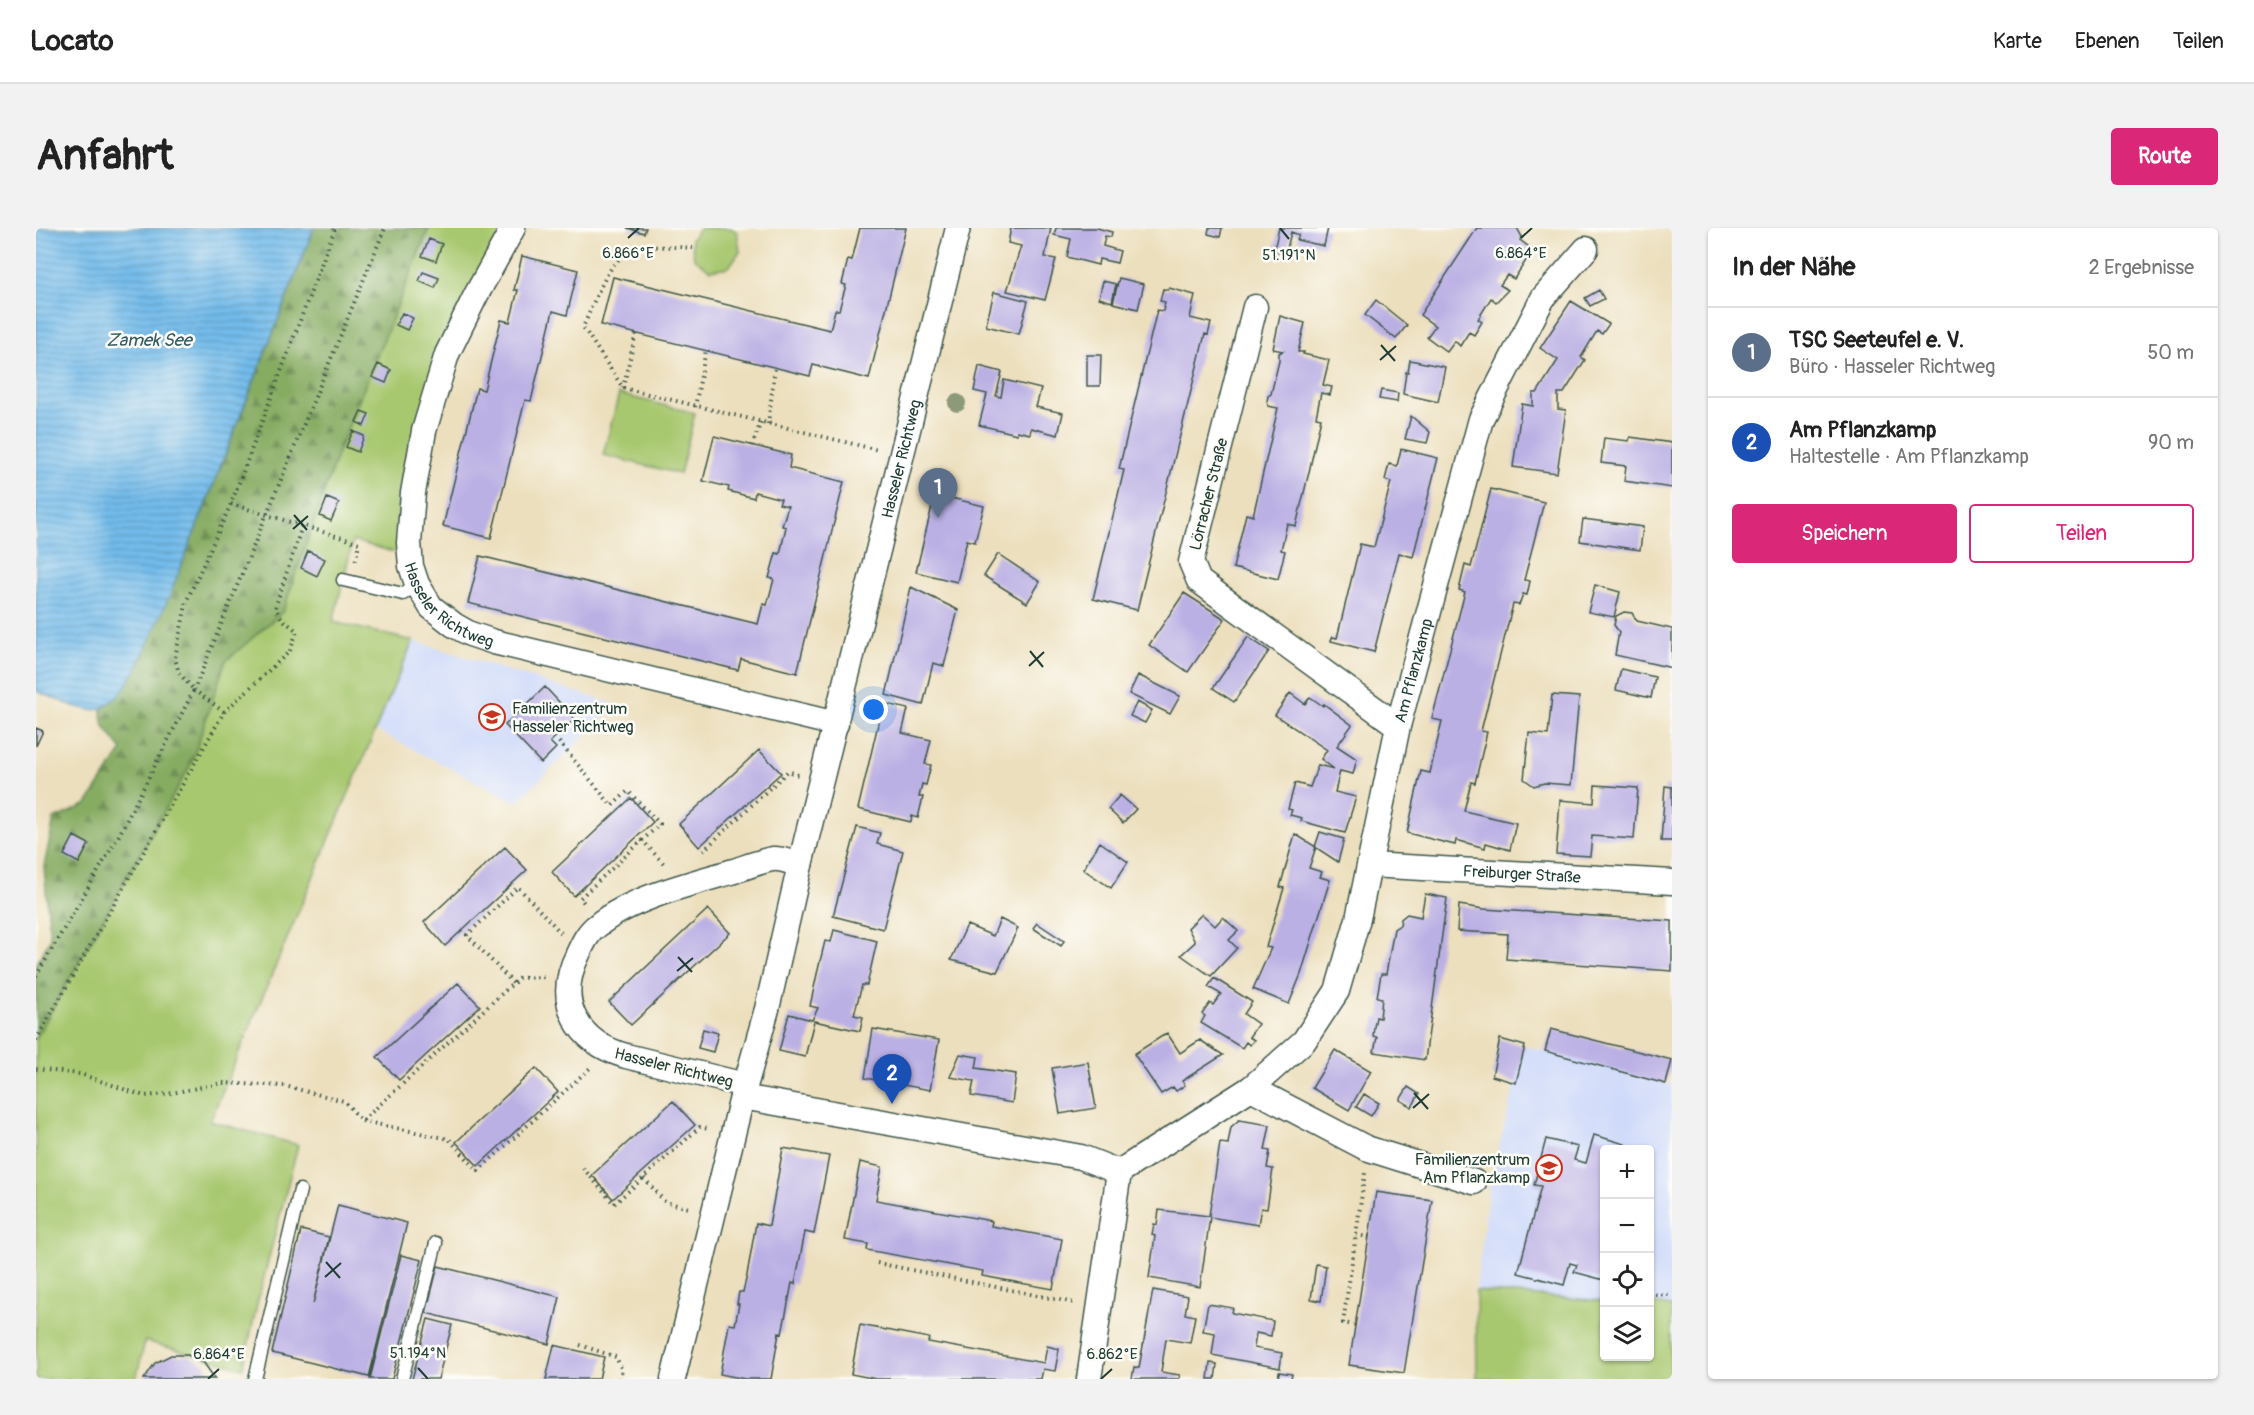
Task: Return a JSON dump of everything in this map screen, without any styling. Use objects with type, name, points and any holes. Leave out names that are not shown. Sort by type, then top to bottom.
[{"type":"street","name":"Hasseler Richtweg","points":[[513,228],[447,354],[424,431],[413,494],[409,543],[411,566],[417,584],[431,607],[442,618],[470,634],[505,645],[836,724]]},
{"type":"street","name":"Hasseler Richtweg","points":[[673,1379],[733,1134],[767,1009],[800,865],[958,228]]},
{"type":"street","name":"Am Pflanzkamp","points":[[1119,1172],[1251,1088],[1304,1041],[1337,991],[1358,919],[1398,726],[1481,419],[1543,298],[1586,249]]},
{"type":"street","name":"Lörracher Straße","points":[[1255,307],[1191,562],[1199,581],[1398,726]]},
{"type":"street","name":"Hasseler Richtweg","points":[[744,1091],[609,1051],[589,1038],[579,1026],[568,996],[569,976],[589,934],[602,922],[628,907],[684,885],[775,859],[800,865]]},
{"type":"street","name":"Freiburger Straße","points":[[1370,865],[1672,882]]},
{"type":"street","points":[[1251,1088],[1366,1148],[1474,1182]]},
{"type":"street","points":[[744,1091],[1081,1157],[1119,1172],[1089,1379]]},
{"type":"lane","points":[[347,581],[403,594],[417,584]]},
{"type":"lane","points":[[255,1379],[300,1190]]},
{"type":"lane","points":[[402,1379],[436,1243]]},
{"type":"path","points":[[224,712],[194,690],[179,673],[175,658],[187,600],[231,504],[335,228]]},
{"type":"path","points":[[36,976],[117,839],[194,690],[385,228]]},
{"type":"path","points":[[693,248],[664,247],[632,250],[610,267],[583,327],[623,388],[902,455]]},
{"type":"path","points":[[623,388],[636,333]]},
{"type":"path","points":[[695,407],[706,350]]},
{"type":"path","points":[[768,424],[776,368]]},
{"type":"path","points":[[752,446],[761,422]]},
{"type":"path","points":[[231,504],[359,543],[347,581]]},
{"type":"path","points":[[36,1040],[224,712],[290,651],[297,631],[282,619],[275,608],[302,526]]},
{"type":"path","points":[[560,742],[612,806],[628,791],[660,824],[580,898],[602,922]]},
{"type":"path","points":[[698,856],[788,771],[821,783]]},
{"type":"path","points":[[513,983],[467,935],[518,887],[580,950]]},
{"type":"path","points":[[362,1121],[519,978],[569,976]]},
{"type":"path","points":[[36,1069],[80,1074],[144,1096],[167,1094],[222,1083],[285,1086],[344,1101],[362,1121],[450,1139],[478,1171],[609,1051]]},
{"type":"path","points":[[583,1168],[614,1204],[700,1127],[733,1134]]},
{"type":"path","points":[[1355,1325],[1343,1323],[1365,1179],[1366,1148]]},
{"type":"path","points":[[644,1178],[665,1202],[713,1214]]},
{"type":"path","points":[[1356,1235],[1369,1237]]},
{"type":"path","points":[[877,1263],[1099,1308]]},
{"type":"path","points":[[1655,1294],[1672,1295]]},
{"type":"path","points":[[580,1345],[616,1357],[622,1370],[620,1379]]},
{"type":"shaded area","name":"Familienzentrum Hasseler Richtweg","points":[[413,641],[617,705],[517,802],[375,730]]},
{"type":"shaded area","name":"Familienzentrum Am Pflanzkamp","points":[[1525,1046],[1672,1085],[1672,1306],[1654,1304],[1654,1145],[1600,1145],[1600,1301],[1476,1291],[1489,1187]]},
{"type":"green space","points":[[314,228],[429,228],[338,452],[283,611],[225,662],[191,764],[36,1038],[36,965],[50,938],[44,866],[54,819],[87,804],[122,750],[104,727],[101,709],[137,668],[203,512]]},
{"type":"green space","points":[[429,228],[506,228],[441,355],[401,554],[353,541],[333,622],[413,641],[210,1121],[298,1145],[243,1368],[145,1341],[136,1379],[36,1379],[36,1038],[191,764],[225,662],[283,611],[338,452]]},
{"type":"green space","points":[[700,228],[731,228],[737,232],[740,251],[729,267],[710,270],[694,258],[691,239]]},
{"type":"green space","points":[[619,394],[695,413],[680,474],[603,455]]},
{"type":"green space","points":[[1476,1291],[1600,1301],[1600,1361],[1654,1361],[1654,1304],[1672,1306],[1670,1379],[1477,1379]]},
{"type":"water","name":"Zamek See","points":[[36,228],[314,228],[170,595],[137,668],[119,696],[101,709],[91,710],[73,706],[36,691]]},
{"type":"building","points":[[627,228],[646,228],[644,233]]},
{"type":"building","points":[[860,228],[906,228],[869,379],[813,365],[810,376],[601,325],[613,277],[830,330],[835,310],[839,310],[846,285],[842,284],[848,259],[852,260]]},
{"type":"building","points":[[1011,228],[1051,228],[1045,257],[1056,259],[1045,300],[1007,291],[1021,246],[1008,243]]},
{"type":"building","points":[[1056,228],[1097,228],[1112,232],[1111,237],[1105,236],[1103,246],[1120,251],[1117,263],[1099,259],[1098,265],[1067,257],[1071,239],[1054,235]]},
{"type":"building","points":[[1209,228],[1222,228],[1220,237],[1208,234]]},
{"type":"building","points":[[1279,228],[1328,228],[1324,246],[1297,240],[1299,235],[1291,232],[1286,253],[1274,250]]},
{"type":"building","points":[[1477,228],[1517,228],[1522,237],[1520,240],[1533,250],[1514,279],[1507,275],[1500,285],[1508,290],[1496,302],[1491,298],[1478,319],[1482,322],[1474,335],[1469,332],[1460,346],[1455,341],[1447,352],[1427,337],[1435,326],[1420,315]]},
{"type":"building","points":[[429,239],[442,244],[436,261],[422,256]]},
{"type":"building","points":[[522,256],[578,270],[567,315],[553,311],[531,401],[525,400],[491,538],[443,526],[477,388],[484,390],[501,320],[510,322],[518,290],[514,290]]},
{"type":"building","points":[[423,272],[439,278],[435,288],[419,281]]},
{"type":"building","points":[[1119,278],[1144,284],[1138,309],[1113,303]]},
{"type":"building","points":[[1103,281],[1116,284],[1112,302],[1099,298]]},
{"type":"building","points":[[1169,288],[1195,295],[1190,318],[1211,323],[1208,335],[1205,334],[1137,610],[1093,599],[1124,470],[1119,469],[1157,310],[1163,311],[1165,302],[1160,301],[1163,289],[1168,290]]},
{"type":"building","points":[[1599,290],[1604,299],[1590,306],[1585,298]]},
{"type":"building","points":[[994,292],[1028,301],[1019,334],[986,326]]},
{"type":"building","points":[[1376,300],[1407,325],[1396,339],[1365,315]]},
{"type":"building","points":[[1571,301],[1609,324],[1602,334],[1597,331],[1581,357],[1585,360],[1564,393],[1558,393],[1558,409],[1566,410],[1557,473],[1513,467],[1522,404],[1533,406],[1533,393],[1537,393],[1558,360],[1540,348]]},
{"type":"building","points":[[402,313],[413,318],[407,330],[396,325]]},
{"type":"building","points":[[1280,316],[1305,323],[1298,352],[1329,360],[1323,385],[1332,387],[1330,395],[1321,393],[1316,417],[1321,418],[1309,472],[1296,526],[1287,524],[1281,550],[1285,551],[1278,579],[1233,568],[1246,514],[1253,516],[1278,408],[1268,406],[1267,401],[1271,394],[1279,353],[1283,351],[1273,349]]},
{"type":"building","points":[[1087,355],[1101,355],[1100,386],[1087,386]]},
{"type":"building","points":[[1410,360],[1445,367],[1438,402],[1403,394]]},
{"type":"building","points":[[378,364],[391,370],[386,383],[372,377]]},
{"type":"building","points":[[979,366],[1002,372],[996,396],[1001,397],[1004,380],[1041,389],[1036,407],[1063,413],[1058,435],[1031,428],[1030,434],[1017,431],[1017,434],[979,425],[987,394],[974,391]]},
{"type":"building","points":[[1381,390],[1398,393],[1397,402],[1379,399]]},
{"type":"building","points":[[361,411],[369,414],[364,426],[356,422]]},
{"type":"building","points":[[1411,416],[1430,432],[1427,443],[1405,439]]},
{"type":"building","points":[[353,431],[364,436],[358,452],[346,447]]},
{"type":"building","points":[[714,436],[791,455],[789,468],[844,482],[797,673],[741,659],[738,670],[468,603],[480,556],[758,624],[763,604],[767,605],[774,579],[769,578],[776,553],[780,554],[786,527],[782,526],[788,506],[779,504],[781,499],[755,492],[754,498],[728,491],[729,487],[703,481]]},
{"type":"building","points":[[1630,437],[1672,443],[1672,488],[1624,481],[1626,466],[1601,463],[1604,438],[1629,441]]},
{"type":"building","points":[[1401,449],[1438,458],[1413,557],[1399,553],[1374,652],[1331,641],[1332,637],[1337,638],[1360,544],[1374,547],[1391,482],[1385,480],[1389,464],[1397,466]]},
{"type":"building","points":[[1491,489],[1544,502],[1524,580],[1530,581],[1527,595],[1523,594],[1519,605],[1513,604],[1481,731],[1487,732],[1475,783],[1471,782],[1464,811],[1516,823],[1510,850],[1486,843],[1485,848],[1456,840],[1455,845],[1407,833],[1421,771],[1430,773],[1442,721],[1432,719],[1465,592],[1459,590],[1465,565],[1471,567]]},
{"type":"building","points":[[935,494],[984,506],[975,542],[967,540],[957,582],[916,572]]},
{"type":"building","points":[[327,498],[339,503],[331,521],[320,516]]},
{"type":"building","points":[[1583,519],[1643,527],[1640,550],[1580,541]]},
{"type":"building","points":[[308,551],[325,559],[317,576],[301,568]]},
{"type":"building","points":[[998,554],[1040,582],[1027,603],[984,576]]},
{"type":"building","points":[[1595,585],[1620,592],[1614,617],[1588,612]]},
{"type":"building","points":[[911,587],[958,610],[944,666],[933,663],[923,705],[886,695]]},
{"type":"building","points":[[1184,593],[1225,619],[1188,672],[1149,645]]},
{"type":"building","points":[[1624,612],[1632,613],[1637,621],[1672,629],[1672,668],[1615,655],[1619,632],[1614,625],[1616,616]]},
{"type":"building","points":[[1248,637],[1269,651],[1234,702],[1213,688]]},
{"type":"building","points":[[1621,669],[1655,677],[1651,698],[1616,690]]},
{"type":"building","points":[[1138,675],[1180,696],[1170,714],[1129,694]]},
{"type":"building","points":[[545,687],[575,719],[550,742],[556,748],[541,763],[505,725]]},
{"type":"building","points":[[1290,693],[1305,704],[1310,697],[1323,706],[1324,704],[1352,725],[1337,746],[1357,759],[1353,774],[1340,771],[1335,792],[1356,797],[1345,833],[1301,821],[1302,818],[1290,815],[1292,810],[1288,809],[1295,783],[1310,787],[1318,765],[1334,769],[1321,759],[1327,750],[1275,715]]},
{"type":"building","points":[[1552,695],[1579,697],[1571,785],[1544,783],[1534,786],[1524,779],[1529,733],[1548,735]]},
{"type":"building","points":[[1137,702],[1152,710],[1145,723],[1130,716]]},
{"type":"building","points":[[883,703],[908,709],[902,733],[931,740],[925,764],[931,765],[926,785],[922,784],[919,797],[923,797],[918,818],[912,816],[911,822],[858,809]]},
{"type":"building","points":[[36,728],[43,731],[36,746]]},
{"type":"building","points":[[759,750],[781,773],[699,847],[679,824]]},
{"type":"building","points":[[1595,785],[1638,788],[1634,839],[1592,836],[1590,856],[1556,854],[1560,800],[1594,803]]},
{"type":"building","points":[[1665,786],[1672,787],[1672,841],[1661,841]]},
{"type":"building","points":[[1120,795],[1136,809],[1123,823],[1108,809]]},
{"type":"building","points":[[631,798],[653,822],[574,896],[552,872]]},
{"type":"building","points":[[857,827],[880,833],[877,844],[903,851],[883,929],[833,916]]},
{"type":"building","points":[[1320,832],[1344,839],[1338,862],[1315,847]]},
{"type":"building","points":[[1295,834],[1316,847],[1309,868],[1322,872],[1320,877],[1330,880],[1301,974],[1289,1004],[1253,989],[1271,948],[1266,947],[1284,888],[1280,887]]},
{"type":"building","points":[[74,836],[89,844],[79,863],[64,855]]},
{"type":"building","points":[[1100,842],[1128,862],[1111,888],[1083,869]]},
{"type":"building","points":[[505,847],[527,870],[445,946],[424,922]]},
{"type":"building","points":[[1425,894],[1447,898],[1425,1060],[1374,1052],[1377,1037],[1373,1036],[1374,1027],[1376,1017],[1380,1018],[1382,998],[1377,997],[1381,974],[1386,974],[1394,929],[1400,925],[1401,919],[1407,914],[1421,917]]},
{"type":"building","points":[[1459,905],[1484,909],[1672,921],[1672,971],[1506,959],[1508,934],[1457,931]]},
{"type":"building","points":[[708,909],[730,933],[631,1025],[609,1002]]},
{"type":"building","points":[[1202,914],[1215,926],[1223,917],[1238,931],[1229,940],[1237,948],[1211,976],[1181,955],[1195,942],[1188,928]]},
{"type":"building","points":[[1000,919],[1018,928],[997,972],[951,960],[967,925],[993,936]]},
{"type":"building","points":[[1037,923],[1064,941],[1061,946],[1033,928]]},
{"type":"building","points":[[834,930],[877,941],[867,985],[862,985],[854,1015],[863,1017],[860,1031],[814,1021],[805,1057],[779,1051],[789,1014],[812,1020],[818,1008],[810,1006],[825,941],[831,942]]},
{"type":"building","points":[[1214,978],[1252,1002],[1244,1014],[1258,1024],[1249,1037],[1254,1040],[1250,1045],[1246,1042],[1242,1048],[1201,1023],[1205,1016],[1202,1014],[1221,994],[1208,987]]},
{"type":"building","points":[[458,983],[480,1006],[399,1080],[377,1057]]},
{"type":"building","points":[[703,1029],[718,1033],[713,1052],[698,1048]]},
{"type":"building","points":[[873,1029],[939,1040],[930,1090],[865,1078]]},
{"type":"building","points":[[1551,1029],[1672,1060],[1666,1084],[1545,1051]]},
{"type":"building","points":[[1167,1033],[1180,1053],[1200,1040],[1223,1055],[1182,1081],[1185,1085],[1176,1091],[1173,1087],[1161,1094],[1134,1054]]},
{"type":"building","points":[[1500,1039],[1525,1046],[1516,1083],[1492,1076]]},
{"type":"building","points":[[1335,1050],[1371,1071],[1349,1110],[1312,1088]]},
{"type":"building","points":[[960,1054],[978,1057],[976,1068],[1016,1074],[1012,1103],[971,1096],[974,1081],[950,1077]]},
{"type":"building","points":[[1088,1062],[1096,1108],[1060,1114],[1052,1068]]},
{"type":"building","points":[[536,1068],[558,1092],[478,1166],[456,1142]]},
{"type":"building","points":[[1408,1087],[1419,1094],[1412,1107],[1400,1100]]},
{"type":"building","points":[[1364,1094],[1379,1103],[1371,1116],[1356,1107]]},
{"type":"building","points":[[673,1101],[695,1125],[613,1199],[592,1175]]},
{"type":"building","points":[[1239,1120],[1270,1125],[1265,1150],[1270,1151],[1267,1168],[1273,1169],[1267,1209],[1261,1208],[1258,1225],[1210,1217],[1200,1287],[1149,1278],[1155,1236],[1152,1235],[1154,1224],[1157,1225],[1159,1210],[1209,1216],[1220,1143],[1228,1144],[1231,1127]]},
{"type":"building","points":[[1594,1135],[1625,1144],[1600,1145],[1600,1279],[1574,1272],[1577,1265],[1570,1263],[1564,1285],[1518,1273],[1541,1186],[1534,1185],[1546,1139],[1578,1147],[1574,1160],[1586,1163]]},
{"type":"building","points":[[783,1148],[829,1156],[814,1234],[805,1232],[795,1284],[792,1283],[782,1334],[779,1333],[771,1379],[745,1379],[720,1374],[729,1324],[735,1325],[739,1292],[743,1292],[756,1223],[769,1226]]},
{"type":"building","points":[[860,1162],[882,1167],[876,1200],[992,1221],[991,1226],[1062,1239],[1053,1289],[982,1276],[983,1271],[867,1250],[868,1244],[845,1240]]},
{"type":"building","points":[[1376,1192],[1432,1200],[1404,1373],[1349,1365]]},
{"type":"building","points":[[338,1205],[407,1223],[369,1377],[272,1353],[301,1230],[329,1237],[313,1304]]},
{"type":"building","points":[[401,1255],[422,1260],[392,1379],[370,1379]]},
{"type":"building","points":[[1316,1264],[1326,1266],[1321,1301],[1311,1299]]},
{"type":"building","points":[[438,1266],[560,1297],[549,1344],[426,1313]]},
{"type":"building","points":[[1153,1290],[1188,1296],[1185,1314],[1195,1316],[1190,1343],[1166,1339],[1161,1372],[1180,1375],[1179,1379],[1132,1379],[1134,1367],[1139,1368]]},
{"type":"building","points":[[1208,1304],[1233,1308],[1232,1313],[1273,1321],[1271,1336],[1256,1333],[1254,1348],[1282,1353],[1280,1368],[1212,1355],[1215,1333],[1203,1331]]},
{"type":"building","points":[[428,1319],[452,1325],[438,1379],[412,1379]]},
{"type":"building","points":[[860,1325],[929,1338],[928,1342],[1044,1363],[1047,1346],[1059,1349],[1055,1371],[1043,1369],[1041,1379],[876,1379],[851,1374]]},
{"type":"building","points":[[554,1345],[604,1357],[599,1379],[546,1379]]},
{"type":"building","points":[[171,1355],[188,1355],[204,1363],[215,1379],[144,1379],[155,1363]]},
{"type":"building","points":[[1210,1363],[1217,1364],[1215,1379],[1208,1379]]},
{"type":"building","points":[[1279,1372],[1292,1374],[1291,1379],[1278,1379]]},
{"type":"place","name":"TSC Seeteufel e. V.","points":[[938,518]]},
{"type":"place","name":"Familienzentrum Hasseler Richtweg","points":[[492,717]]},
{"type":"place","name":"Am Pflanzkamp","points":[[892,1104]]},
{"type":"place","name":"Familienzentrum Am Pflanzkamp","points":[[1549,1168]]}]
